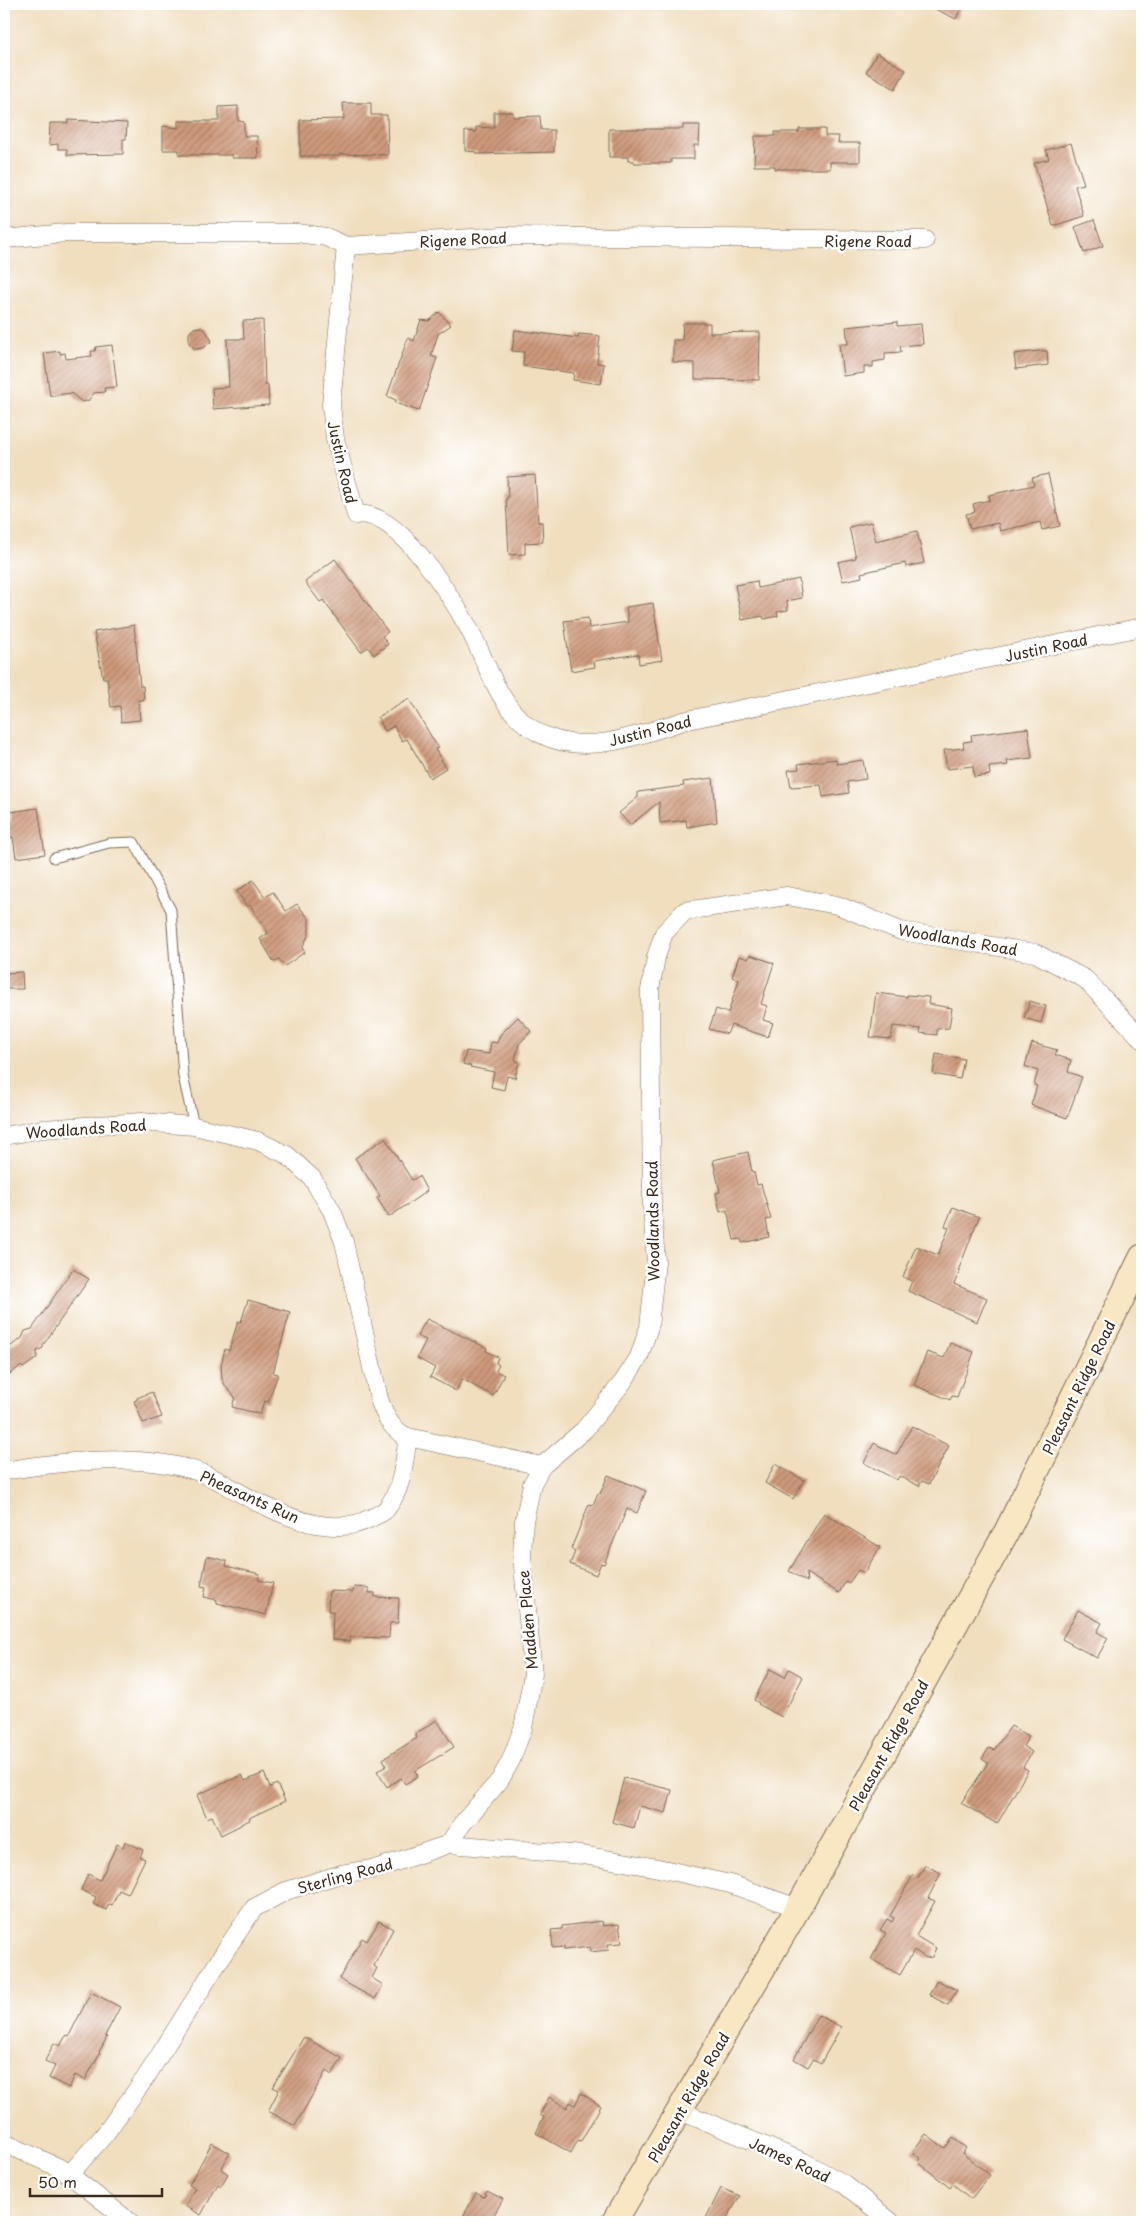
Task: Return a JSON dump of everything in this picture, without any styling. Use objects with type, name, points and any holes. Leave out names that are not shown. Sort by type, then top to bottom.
[{"type":"street","name":"Rigene Road","points":[[4,239],[66,233],[297,233],[326,238],[346,246],[503,236],[925,240]]},
{"type":"street","name":"Justin Road","points":[[346,246],[331,405],[335,439],[356,516],[361,514],[384,522],[400,532],[419,554],[467,625],[494,681],[513,712],[529,728],[550,738],[570,743],[594,743],[631,738],[683,721],[1142,627]]},
{"type":"street","name":"Woodlands Road","points":[[4,1136],[43,1129],[141,1122],[194,1126],[258,1141],[287,1155],[312,1178],[332,1211],[344,1242],[379,1399],[387,1420],[400,1434],[408,1437],[542,1466],[584,1430],[623,1382],[639,1358],[649,1327],[656,1262],[652,1207],[650,990],[656,957],[664,934],[685,911],[787,896],[837,905],[900,930],[1035,953],[1085,979],[1142,1039]]},
{"type":"street","name":"Pleasant Ridge Road","points":[[614,2222],[798,1908],[1006,1533],[1142,1257]]},
{"type":"street","name":"Pheasants Run","points":[[4,1471],[28,1467],[146,1461],[199,1472],[231,1487],[262,1505],[313,1524],[336,1527],[360,1524],[386,1510],[401,1483],[408,1437]]},
{"type":"street","name":"Madden Place","points":[[449,1844],[462,1824],[500,1780],[511,1760],[522,1728],[533,1674],[522,1555],[524,1521],[532,1484],[542,1466]]},
{"type":"street","name":"Sterling Road","points":[[69,2175],[105,2134],[146,2078],[254,1908],[286,1891],[341,1874],[378,1868],[449,1844],[582,1854],[649,1866],[730,1884],[798,1908]]},
{"type":"street","name":"James Road","points":[[680,2111],[804,2162],[844,2184],[892,2222]]},
{"type":"street","points":[[4,2143],[62,2169],[130,2222]]},
{"type":"lane","points":[[54,858],[109,843],[134,842],[171,910],[183,1076],[194,1126]]},
{"type":"building","points":[[925,4],[963,4],[956,19]]},
{"type":"building","points":[[877,53],[906,70],[895,89],[866,72]]},
{"type":"building","points":[[343,103],[371,103],[371,115],[387,115],[388,155],[339,154],[339,156],[300,156],[300,120],[344,119]]},
{"type":"building","points":[[238,106],[238,121],[244,122],[244,136],[257,136],[258,158],[232,158],[232,155],[179,155],[179,150],[163,150],[163,126],[178,128],[178,121],[219,121],[219,107]]},
{"type":"building","points":[[494,112],[513,112],[513,117],[540,116],[541,130],[554,130],[554,152],[477,154],[477,152],[465,151],[465,131],[476,132],[476,127],[494,128]]},
{"type":"building","points":[[68,120],[127,123],[126,139],[123,139],[123,154],[67,155],[67,149],[58,149],[58,144],[49,145],[50,123],[68,123]]},
{"type":"building","points":[[683,125],[700,125],[699,145],[694,145],[694,159],[671,159],[671,163],[634,163],[634,161],[628,161],[628,157],[609,157],[609,129],[683,129]]},
{"type":"building","points":[[799,129],[825,129],[825,136],[839,136],[838,143],[860,143],[860,162],[830,162],[830,169],[775,169],[775,166],[754,166],[755,136],[775,136],[775,132],[799,132]]},
{"type":"building","points":[[1071,143],[1084,184],[1075,186],[1084,216],[1053,226],[1034,163],[1049,159],[1046,150]]},
{"type":"building","points":[[1094,220],[1103,246],[1084,253],[1075,227]]},
{"type":"building","points":[[439,312],[451,325],[438,334],[431,356],[437,358],[419,411],[395,403],[396,400],[387,396],[408,338],[414,341],[421,320],[429,321]]},
{"type":"building","points":[[263,320],[265,385],[268,385],[269,405],[213,409],[212,388],[229,387],[227,339],[244,339],[243,321]]},
{"type":"building","points":[[897,322],[897,326],[921,324],[923,344],[900,346],[901,352],[885,353],[885,360],[873,362],[873,367],[864,367],[864,373],[843,376],[839,344],[848,344],[846,327]]},
{"type":"building","points":[[683,323],[710,323],[710,333],[760,332],[759,380],[695,379],[695,363],[673,362],[673,340],[682,340]]},
{"type":"building","points":[[200,327],[206,331],[212,341],[203,348],[195,349],[189,343],[189,333],[194,328]]},
{"type":"building","points":[[515,330],[578,338],[579,334],[600,336],[597,363],[604,364],[601,384],[573,380],[574,373],[523,366],[524,352],[512,351]]},
{"type":"building","points":[[112,345],[117,387],[104,388],[105,392],[94,393],[88,401],[82,402],[71,393],[50,396],[44,353],[60,351],[60,354],[65,353],[66,359],[92,356],[91,351],[95,351],[96,347]]},
{"type":"building","points":[[1047,351],[1048,365],[1016,369],[1014,354]]},
{"type":"building","points":[[1048,474],[1060,526],[1042,530],[1040,522],[1000,531],[998,523],[970,529],[966,514],[975,512],[973,504],[990,500],[989,495],[1034,485],[1032,478]]},
{"type":"building","points":[[535,475],[538,522],[542,522],[543,542],[525,543],[525,554],[509,555],[506,498],[508,498],[507,477]]},
{"type":"building","points":[[871,522],[876,541],[917,531],[924,563],[906,567],[905,563],[861,573],[862,577],[843,581],[838,562],[856,558],[849,527]]},
{"type":"building","points":[[335,559],[388,632],[382,636],[388,644],[374,655],[368,647],[361,652],[323,600],[320,602],[305,582]]},
{"type":"building","points":[[799,579],[802,598],[787,601],[788,610],[777,612],[778,616],[764,619],[763,616],[742,620],[735,585],[757,581],[758,588]]},
{"type":"building","points":[[653,603],[662,660],[639,664],[638,654],[594,661],[595,667],[571,671],[564,621],[588,618],[589,628],[628,622],[626,607]]},
{"type":"building","points":[[134,625],[140,686],[143,686],[144,700],[138,700],[140,720],[121,722],[120,706],[111,707],[107,678],[103,678],[94,632]]},
{"type":"building","points":[[409,699],[438,748],[435,749],[446,768],[430,778],[407,739],[402,741],[394,726],[385,731],[378,717]]},
{"type":"building","points":[[1028,728],[1032,758],[1007,761],[1008,765],[989,767],[990,775],[974,777],[973,766],[947,769],[944,750],[964,748],[963,742],[972,741],[971,735]]},
{"type":"building","points":[[836,759],[837,764],[863,760],[866,779],[847,782],[849,793],[823,797],[821,785],[791,787],[788,770],[799,769],[798,764]]},
{"type":"building","points":[[713,778],[717,822],[687,827],[686,820],[660,823],[659,802],[630,825],[619,813],[638,797],[638,792],[684,786],[683,782]]},
{"type":"building","points":[[38,808],[45,854],[16,858],[13,837],[4,839],[4,823],[11,822],[10,812]]},
{"type":"building","points":[[253,880],[265,897],[273,892],[286,911],[297,904],[309,919],[309,934],[302,948],[305,952],[285,966],[279,959],[274,962],[260,939],[268,933],[250,905],[247,907],[237,891]]},
{"type":"building","points":[[750,955],[774,963],[761,1004],[767,1006],[763,1020],[773,1023],[768,1037],[731,1025],[727,1034],[709,1029],[716,1009],[728,1013],[739,980],[732,977],[739,956],[748,959]]},
{"type":"building","points":[[22,972],[23,989],[4,989],[4,973]]},
{"type":"building","points":[[876,993],[907,997],[907,995],[929,997],[928,1004],[952,1008],[949,1028],[937,1029],[937,1035],[920,1033],[921,1029],[893,1026],[891,1039],[870,1037]]},
{"type":"building","points":[[1030,1001],[1046,1006],[1041,1023],[1024,1018]]},
{"type":"building","points":[[518,1017],[531,1031],[519,1044],[515,1060],[519,1062],[515,1078],[507,1076],[504,1090],[491,1087],[494,1072],[463,1064],[466,1051],[489,1054],[491,1042],[497,1043],[500,1035]]},
{"type":"building","points":[[1032,1043],[1057,1050],[1055,1055],[1071,1060],[1068,1072],[1082,1077],[1067,1118],[1031,1105],[1037,1086],[1034,1085],[1038,1071],[1025,1066]]},
{"type":"building","points":[[936,1054],[964,1059],[960,1079],[933,1074]]},
{"type":"building","points":[[385,1138],[412,1180],[419,1176],[427,1191],[389,1217],[377,1198],[380,1196],[355,1158]]},
{"type":"building","points":[[748,1152],[752,1172],[754,1172],[757,1185],[761,1184],[771,1219],[766,1220],[769,1237],[742,1243],[741,1239],[734,1240],[727,1210],[720,1212],[716,1193],[720,1192],[713,1160]]},
{"type":"building","points":[[953,1207],[979,1217],[954,1284],[987,1298],[977,1322],[908,1291],[912,1281],[903,1277],[916,1246],[938,1255],[949,1228],[945,1226]]},
{"type":"building","points":[[73,1269],[89,1279],[43,1345],[43,1348],[37,1351],[37,1358],[4,1378],[4,1351],[22,1338],[25,1331],[32,1329]]},
{"type":"building","points":[[248,1300],[290,1312],[273,1373],[278,1374],[268,1402],[264,1401],[260,1414],[232,1407],[235,1397],[222,1379],[221,1365],[225,1349],[229,1351],[238,1321],[241,1322]]},
{"type":"building","points":[[427,1319],[487,1348],[486,1351],[498,1357],[496,1363],[499,1365],[496,1371],[504,1375],[493,1396],[462,1379],[456,1391],[430,1377],[435,1368],[417,1358],[426,1340],[417,1336]]},
{"type":"building","points":[[950,1343],[974,1352],[957,1397],[952,1396],[950,1400],[914,1385],[927,1352],[944,1358]]},
{"type":"building","points":[[152,1392],[162,1417],[143,1423],[134,1401]]},
{"type":"building","points":[[912,1426],[949,1446],[929,1484],[922,1481],[919,1486],[899,1476],[897,1480],[864,1463],[874,1443],[896,1455]]},
{"type":"building","points":[[775,1464],[804,1480],[793,1499],[765,1483]]},
{"type":"building","points":[[608,1475],[646,1491],[637,1513],[627,1509],[604,1564],[601,1563],[596,1575],[570,1564],[575,1552],[571,1549],[589,1504],[593,1505]]},
{"type":"building","points":[[824,1513],[880,1547],[864,1573],[858,1570],[849,1583],[846,1581],[839,1593],[806,1573],[807,1582],[789,1571]]},
{"type":"building","points":[[207,1556],[227,1561],[226,1566],[260,1574],[258,1580],[273,1583],[266,1615],[217,1603],[217,1600],[204,1597],[206,1587],[201,1586]]},
{"type":"building","points":[[354,1587],[369,1588],[369,1593],[375,1593],[375,1597],[399,1598],[398,1623],[390,1623],[389,1638],[350,1637],[350,1641],[332,1640],[333,1611],[328,1611],[329,1591],[353,1592]]},
{"type":"building","points":[[1078,1610],[1102,1623],[1097,1632],[1108,1638],[1097,1658],[1062,1639]]},
{"type":"building","points":[[770,1669],[785,1677],[789,1669],[803,1677],[782,1717],[754,1700]]},
{"type":"building","points":[[437,1720],[454,1747],[415,1771],[418,1776],[405,1784],[401,1778],[387,1787],[377,1771],[387,1766],[383,1759],[417,1738],[415,1734]]},
{"type":"building","points":[[1011,1726],[1029,1736],[1023,1746],[1032,1752],[1023,1767],[1028,1770],[997,1824],[961,1803],[988,1763],[982,1759],[989,1748],[994,1750]]},
{"type":"building","points":[[264,1773],[270,1787],[277,1784],[285,1801],[249,1818],[250,1820],[221,1835],[212,1816],[207,1818],[197,1795],[242,1775],[245,1781]]},
{"type":"building","points":[[624,1778],[672,1790],[666,1813],[640,1806],[634,1828],[612,1822]]},
{"type":"building","points":[[125,1841],[143,1850],[140,1857],[145,1859],[128,1894],[119,1890],[112,1905],[109,1904],[106,1910],[93,1904],[96,1897],[81,1890],[88,1874],[100,1880],[117,1844],[123,1847]]},
{"type":"building","points":[[925,1865],[941,1873],[928,1898],[935,1901],[916,1936],[936,1948],[932,1957],[926,1958],[914,1950],[900,1975],[871,1959],[886,1933],[880,1930],[887,1919],[892,1922],[894,1918],[890,1916],[913,1875],[918,1878]]},
{"type":"building","points":[[379,1921],[393,1929],[374,1966],[377,1968],[372,1978],[383,1985],[375,1999],[339,1979],[362,1938],[367,1941]]},
{"type":"building","points":[[602,1921],[603,1926],[619,1924],[622,1943],[608,1944],[609,1950],[590,1952],[590,1947],[564,1950],[564,1947],[553,1948],[551,1930],[562,1929],[562,1926]]},
{"type":"building","points":[[937,1980],[957,1990],[948,2005],[929,1995]]},
{"type":"building","points":[[91,1992],[120,2007],[105,2036],[107,2037],[100,2053],[85,2080],[75,2075],[69,2088],[49,2078],[55,2066],[45,2061],[54,2043],[60,2046],[67,2035],[69,2036]]},
{"type":"building","points":[[818,2015],[841,2027],[821,2063],[813,2059],[808,2067],[794,2059]]},
{"type":"building","points":[[304,2037],[342,2058],[332,2075],[326,2071],[295,2126],[268,2111],[279,2090],[273,2087]]},
{"type":"building","points":[[581,2093],[601,2106],[581,2141],[578,2140],[571,2153],[536,2133],[544,2117],[540,2115],[549,2097],[567,2108],[570,2102],[575,2105]]},
{"type":"building","points":[[926,2134],[945,2148],[953,2138],[966,2148],[962,2153],[990,2175],[971,2199],[953,2184],[950,2188],[918,2162],[921,2159],[912,2152]]},
{"type":"building","points":[[212,2143],[230,2153],[221,2169],[228,2174],[221,2186],[218,2184],[201,2215],[185,2206],[195,2188],[189,2185]]},
{"type":"building","points":[[721,2188],[740,2196],[725,2222],[704,2222]]},
{"type":"building","points":[[487,2191],[503,2199],[490,2222],[460,2222],[476,2193],[484,2197]]}]
